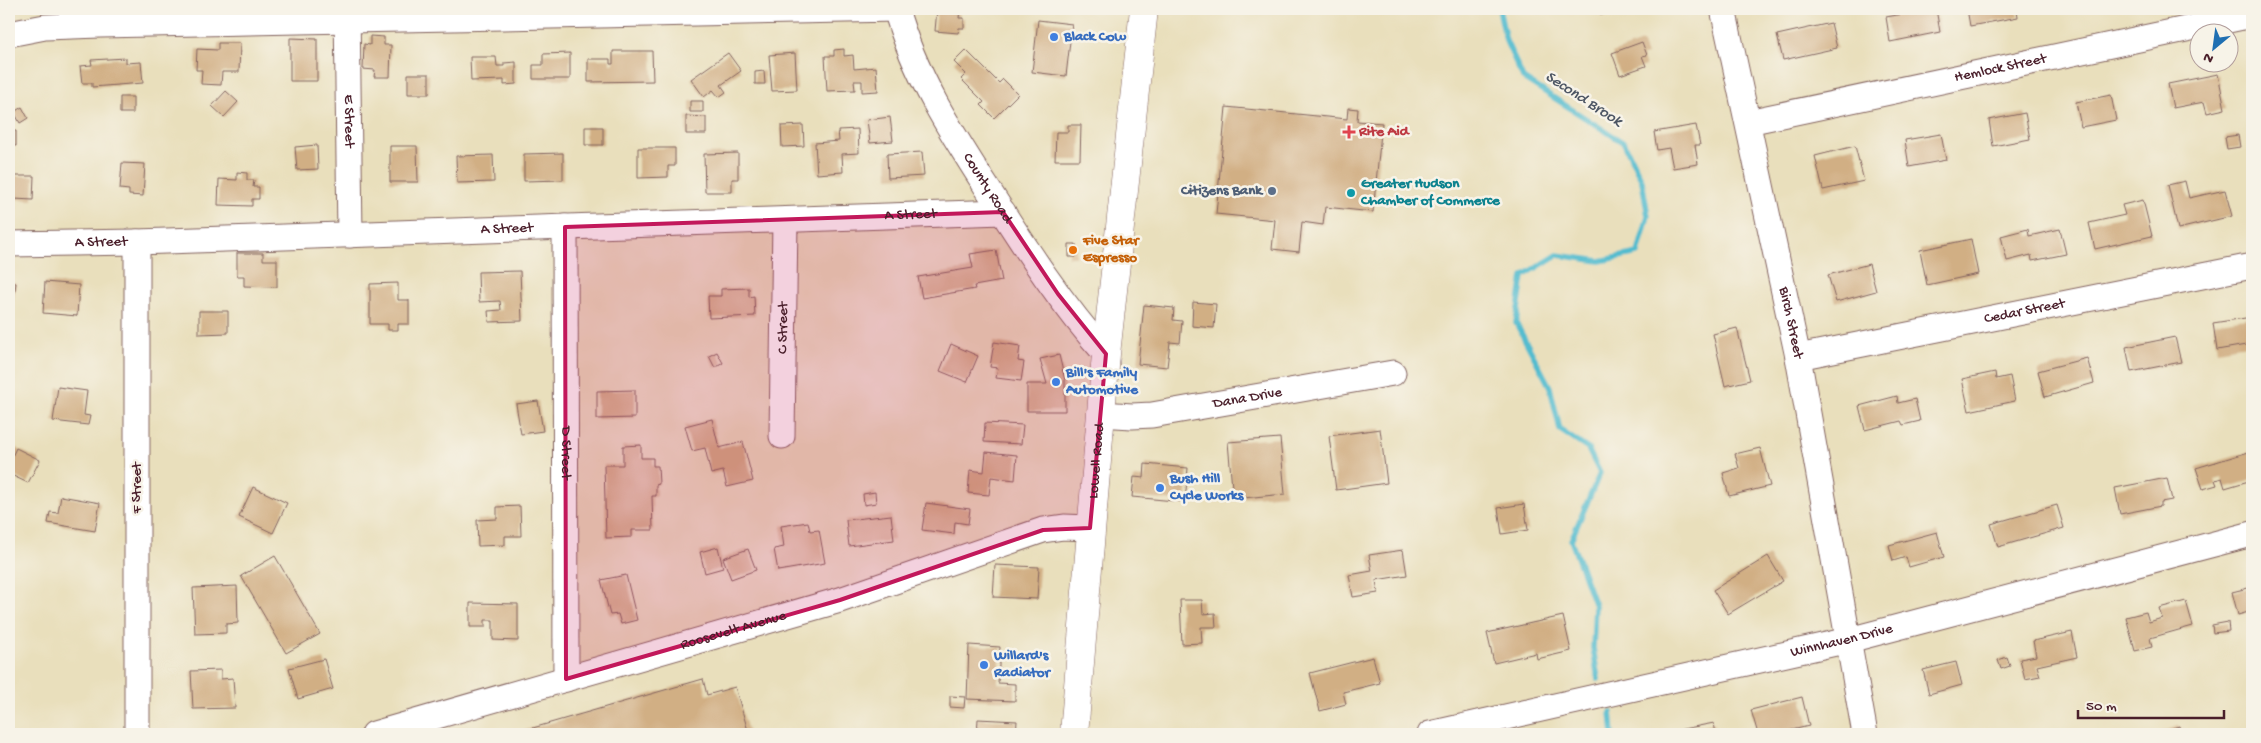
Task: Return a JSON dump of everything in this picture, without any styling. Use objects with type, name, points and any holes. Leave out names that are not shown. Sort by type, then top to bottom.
[{"type":"main road","name":"Lowell Road","points":[[1074,734],[1106,354],[1144,9]]},
{"type":"street","name":"County Road","points":[[896,9],[910,52],[932,98],[1003,212],[1058,294],[1087,333],[1106,354]]},
{"type":"street","points":[[9,34],[54,27],[347,14],[896,9]]},
{"type":"street","name":"Birch Street","points":[[1724,9],[1798,357],[1865,734]]},
{"type":"street","name":"E Street","points":[[347,14],[350,235]]},
{"type":"street","name":"Hemlock Street","points":[[1748,122],[2252,15]]},
{"type":"street","name":"A Street","points":[[9,244],[137,242],[1003,212]]},
{"type":"street","name":"C Street","points":[[782,436],[785,220]]},
{"type":"street","name":"D Street","points":[[565,227],[566,679]]},
{"type":"street","name":"F Street","points":[[137,242],[137,734]]},
{"type":"street","name":"Cedar Street","points":[[1798,357],[2252,266]]},
{"type":"street","name":"Dana Drive","points":[[1101,414],[1152,415],[1393,373]]},
{"type":"street","name":"Roosevelt Avenue","points":[[374,734],[840,600],[1043,530],[1064,527],[1090,528]]},
{"type":"street","name":"Winnhaven Drive","points":[[1430,734],[1849,640],[2252,534]]},
{"type":"highlighted area","points":[[1003,212],[1058,294],[1106,354],[1090,528],[1043,530],[840,600],[566,679],[565,227]]},
{"type":"building","points":[[937,9],[960,9],[959,18],[964,18],[964,28],[959,28],[958,33],[935,31]]},
{"type":"building","points":[[1600,9],[1631,9],[1631,10],[1601,15]]},
{"type":"building","points":[[1919,9],[1936,9],[1940,32],[1890,42],[1886,17],[1920,11]]},
{"type":"building","points":[[1967,9],[2017,9],[2018,17],[1970,26]]},
{"type":"building","name":"Black Cow","points":[[1038,20],[1072,24],[1066,76],[1032,72]]},
{"type":"building","points":[[1831,23],[1837,48],[1783,60],[1777,35]]},
{"type":"building","points":[[370,36],[384,37],[384,45],[391,45],[390,77],[374,77],[375,70],[363,69],[364,44],[370,45]]},
{"type":"building","points":[[290,38],[317,39],[317,81],[290,81]]},
{"type":"building","points":[[1642,42],[1647,55],[1642,56],[1646,66],[1620,75],[1612,53]]},
{"type":"building","points":[[218,43],[240,43],[239,72],[222,72],[221,85],[201,84],[202,70],[196,70],[197,49],[218,50]]},
{"type":"building","points":[[844,49],[844,56],[853,55],[854,69],[876,67],[878,91],[862,92],[862,81],[854,81],[855,90],[827,91],[825,56],[834,56],[834,50]]},
{"type":"building","points":[[966,50],[999,83],[1003,79],[1018,94],[994,118],[981,105],[984,102],[961,79],[966,74],[954,62]]},
{"type":"building","points":[[613,51],[652,51],[653,81],[588,82],[588,59],[610,59],[610,64],[613,64]]},
{"type":"building","points":[[570,53],[570,79],[533,79],[533,65],[543,65],[543,54]]},
{"type":"building","points":[[728,53],[741,71],[721,85],[726,92],[719,97],[713,90],[704,97],[691,79]]},
{"type":"building","points":[[795,53],[797,90],[772,91],[769,55]]},
{"type":"building","points":[[470,57],[496,57],[497,66],[516,62],[516,84],[504,85],[504,80],[471,81]]},
{"type":"building","points":[[126,58],[126,63],[141,62],[143,83],[92,87],[92,83],[82,83],[80,66],[92,65],[91,60]]},
{"type":"building","points":[[764,71],[765,84],[755,84],[755,72]]},
{"type":"building","points":[[408,74],[429,74],[429,94],[408,94]]},
{"type":"building","points":[[2218,74],[2225,109],[2207,113],[2204,102],[2173,108],[2168,84]]},
{"type":"building","points":[[226,91],[238,102],[224,117],[212,106]]},
{"type":"building","points":[[2111,95],[2116,120],[2081,127],[2076,102]]},
{"type":"building","points":[[120,97],[133,97],[133,113],[120,113]]},
{"type":"building","points":[[690,101],[703,101],[703,112],[690,112]]},
{"type":"building","points":[[22,107],[28,118],[20,123],[14,112]]},
{"type":"building","points":[[1226,107],[1347,119],[1348,108],[1358,109],[1357,121],[1382,123],[1373,212],[1325,207],[1323,225],[1302,222],[1299,252],[1272,249],[1275,220],[1216,214]]},
{"type":"building","points":[[2025,113],[2030,139],[1993,146],[1989,120]]},
{"type":"building","points":[[686,116],[706,117],[706,134],[686,134]]},
{"type":"building","points":[[890,117],[893,141],[870,143],[867,120]]},
{"type":"building","points":[[803,125],[804,146],[782,147],[781,126]]},
{"type":"building","points":[[1068,125],[1081,125],[1080,160],[1055,160],[1056,132],[1068,132]]},
{"type":"building","points":[[1696,125],[1700,145],[1695,145],[1698,164],[1673,168],[1669,148],[1657,150],[1654,132]]},
{"type":"building","points":[[585,127],[603,127],[603,145],[585,145]]},
{"type":"building","points":[[858,129],[859,153],[842,154],[843,172],[817,174],[815,143],[839,141],[838,130]]},
{"type":"building","points":[[9,131],[16,131],[16,146],[9,145]]},
{"type":"building","points":[[1941,134],[1946,160],[1909,167],[1905,140]]},
{"type":"building","points":[[2238,135],[2240,147],[2227,149],[2225,137]]},
{"type":"building","points":[[317,145],[318,169],[297,170],[295,147]]},
{"type":"building","points":[[390,146],[417,146],[418,182],[390,182]]},
{"type":"building","points":[[1855,146],[1864,181],[1823,190],[1815,156]]},
{"type":"building","points":[[638,148],[675,148],[675,166],[668,166],[668,177],[638,178]]},
{"type":"building","points":[[922,152],[924,176],[888,178],[887,154]]},
{"type":"building","points":[[563,153],[563,180],[524,181],[524,154]]},
{"type":"building","points":[[738,153],[738,179],[732,179],[732,192],[705,192],[704,154]]},
{"type":"building","points":[[493,155],[494,182],[457,183],[456,156]]},
{"type":"building","points":[[122,163],[145,164],[143,196],[129,195],[129,190],[120,189]]},
{"type":"building","points":[[9,169],[12,170],[12,176],[34,176],[33,200],[14,199],[14,206],[9,205]]},
{"type":"building","points":[[237,172],[247,173],[247,180],[254,180],[253,187],[259,187],[259,199],[252,199],[252,206],[218,205],[219,179],[237,180]]},
{"type":"building","points":[[2185,181],[2189,198],[2225,190],[2232,216],[2178,229],[2168,185]]},
{"type":"building","points":[[2143,200],[2152,236],[2095,249],[2089,223],[2125,215],[2122,205]]},
{"type":"building","points":[[2028,229],[2029,236],[2060,229],[2066,254],[2032,261],[2031,255],[2007,261],[2001,236]]},
{"type":"building","points":[[1971,239],[1978,274],[1927,285],[1920,250]]},
{"type":"building","name":"Five Star Espresso","points":[[1069,244],[1076,244],[1076,257],[1069,257]]},
{"type":"building","points":[[996,250],[1002,281],[974,286],[975,289],[922,298],[918,277],[973,268],[970,254]]},
{"type":"building","points":[[237,253],[263,253],[263,260],[277,260],[277,287],[244,286],[244,276],[237,276]]},
{"type":"building","points":[[1869,264],[1876,291],[1836,302],[1828,275]]},
{"type":"building","points":[[520,271],[522,321],[489,322],[488,311],[501,310],[500,301],[479,302],[478,272]]},
{"type":"building","points":[[9,282],[16,283],[13,303],[9,302]]},
{"type":"building","points":[[45,282],[79,285],[77,316],[43,313]]},
{"type":"building","points":[[398,283],[398,300],[409,300],[409,324],[398,324],[398,330],[388,330],[388,324],[370,324],[370,284]]},
{"type":"building","points":[[749,288],[749,297],[754,296],[755,316],[709,318],[708,296],[721,296],[721,289]]},
{"type":"building","points":[[1193,302],[1216,304],[1214,328],[1192,326]]},
{"type":"building","points":[[1144,305],[1174,308],[1173,320],[1182,321],[1180,343],[1170,342],[1167,367],[1138,364]]},
{"type":"building","points":[[199,311],[228,311],[228,333],[199,334]]},
{"type":"building","points":[[2252,317],[2252,344],[2217,350],[2213,323]]},
{"type":"building","points":[[1737,328],[1750,380],[1725,386],[1713,334]]},
{"type":"building","points":[[2175,337],[2181,362],[2131,372],[2126,347]]},
{"type":"building","points":[[994,342],[1020,346],[1018,361],[1024,362],[1021,381],[996,378],[998,368],[990,367]]},
{"type":"building","points":[[951,344],[978,356],[967,382],[940,371]]},
{"type":"building","points":[[717,352],[723,363],[715,368],[709,356]]},
{"type":"building","name":"Bill's Family Automotive","points":[[1059,355],[1065,380],[1065,411],[1027,411],[1027,384],[1047,384],[1040,359]]},
{"type":"building","points":[[2087,358],[2094,383],[2045,397],[2038,371]]},
{"type":"building","points":[[1995,372],[1996,379],[2010,376],[2015,401],[1969,411],[1962,379]]},
{"type":"building","points":[[58,387],[87,391],[84,415],[90,416],[88,425],[53,421]]},
{"type":"building","points":[[635,390],[635,418],[597,419],[597,391]]},
{"type":"building","points":[[1897,396],[1898,403],[1915,399],[1920,421],[1903,425],[1901,421],[1865,430],[1859,406]]},
{"type":"building","points":[[538,401],[543,431],[521,434],[516,404]]},
{"type":"building","points":[[712,419],[719,448],[743,442],[753,481],[727,487],[723,471],[711,474],[705,448],[692,451],[685,426]]},
{"type":"building","points":[[985,423],[1023,425],[1021,444],[984,442]]},
{"type":"building","points":[[1380,429],[1387,483],[1336,490],[1329,436]]},
{"type":"building","points":[[1280,438],[1285,494],[1233,499],[1228,442]]},
{"type":"building","points":[[641,445],[641,458],[653,458],[653,466],[658,466],[659,484],[656,485],[656,496],[652,496],[653,530],[632,530],[632,537],[606,538],[604,465],[623,465],[623,446]]},
{"type":"building","points":[[16,448],[40,460],[28,483],[9,474],[9,463]]},
{"type":"building","points":[[1760,448],[1770,486],[1729,496],[1723,473],[1739,468],[1735,454]]},
{"type":"building","points":[[2252,451],[2252,480],[2225,488],[2222,478],[2215,480],[2217,485],[2203,489],[2196,468]]},
{"type":"building","points":[[986,452],[1017,455],[1015,480],[991,477],[989,495],[968,493],[970,470],[984,472]]},
{"type":"building","name":"Bush Hill Cycle Works","points":[[1145,464],[1188,468],[1185,502],[1132,497],[1134,477],[1144,478]]},
{"type":"building","points":[[2167,478],[2172,500],[2161,502],[2161,506],[2120,514],[2115,488]]},
{"type":"building","points":[[253,487],[287,503],[273,533],[239,517]]},
{"type":"building","points":[[875,492],[876,503],[864,505],[863,494]]},
{"type":"building","points":[[61,496],[100,503],[95,531],[48,523],[50,512],[58,513]]},
{"type":"building","points":[[926,503],[970,509],[968,524],[955,522],[954,534],[922,530]]},
{"type":"building","points":[[1524,504],[1528,530],[1502,534],[1498,508]]},
{"type":"building","points":[[2057,505],[2064,528],[1998,547],[1991,524]]},
{"type":"building","points":[[520,506],[521,536],[505,536],[505,545],[478,546],[477,520],[497,519],[497,507]]},
{"type":"building","points":[[891,515],[894,540],[849,546],[846,520]]},
{"type":"building","points":[[808,522],[810,531],[819,530],[825,563],[778,571],[774,549],[784,547],[781,526]]},
{"type":"building","points":[[1937,532],[1944,557],[1909,567],[1906,557],[1893,561],[1889,545]]},
{"type":"building","points":[[718,547],[723,568],[705,573],[700,552]]},
{"type":"building","points":[[748,549],[756,570],[731,579],[723,558]]},
{"type":"building","points":[[1403,550],[1407,575],[1376,580],[1378,593],[1353,597],[1349,575],[1372,571],[1369,555]]},
{"type":"building","points":[[275,556],[320,634],[286,653],[241,576]]},
{"type":"building","points":[[1768,556],[1783,581],[1728,614],[1713,590]]},
{"type":"building","points":[[995,565],[1039,567],[1037,599],[993,597]]},
{"type":"building","points":[[626,575],[637,620],[621,624],[618,614],[610,615],[601,580]]},
{"type":"building","points":[[237,586],[238,623],[226,624],[226,633],[195,634],[193,588]]},
{"type":"building","points":[[2252,587],[2252,611],[2238,615],[2232,592]]},
{"type":"building","points":[[1180,600],[1202,600],[1203,614],[1215,613],[1216,627],[1201,627],[1202,643],[1182,644]]},
{"type":"building","points":[[2186,601],[2193,626],[2150,638],[2152,647],[2135,651],[2126,617],[2146,612],[2149,622],[2162,618],[2159,608]]},
{"type":"building","points":[[470,603],[518,604],[518,641],[493,640],[493,620],[485,620],[485,627],[470,627]]},
{"type":"building","points":[[1563,616],[1571,651],[1537,659],[1536,653],[1494,663],[1487,633]]},
{"type":"building","points":[[2228,622],[2229,631],[2213,633],[2212,625]]},
{"type":"building","points":[[2072,632],[2077,657],[2037,666],[2040,676],[2025,679],[2020,659],[2036,656],[2033,641]]},
{"type":"building","name":"Willard's Radiator","points":[[969,645],[1000,647],[998,683],[1015,684],[1015,701],[967,699]]},
{"type":"building","points":[[1373,657],[1380,683],[1343,692],[1346,704],[1320,711],[1310,673]]},
{"type":"building","points":[[2007,657],[2010,666],[2001,669],[1998,660]]},
{"type":"building","points":[[324,659],[333,689],[298,699],[289,668]]},
{"type":"building","points":[[1956,662],[1962,685],[1929,694],[1923,670]]},
{"type":"building","points":[[221,670],[221,679],[233,678],[235,708],[193,709],[191,671]]},
{"type":"building","points":[[703,679],[707,695],[735,687],[749,734],[512,734]]},
{"type":"building","points":[[950,696],[965,697],[964,708],[950,707]]},
{"type":"building","points":[[1802,697],[1809,726],[1775,734],[1758,734],[1751,710]]},
{"type":"building","points":[[978,719],[1017,721],[1016,734],[977,734]]},
{"type":"building","points":[[1714,723],[1716,734],[1662,734],[1662,733]]},
{"type":"building","points":[[2179,726],[2181,734],[2155,734]]},
{"type":"waterway","name":"Second Brook","points":[[1499,9],[1506,41],[1523,78],[1624,143],[1642,181],[1648,216],[1638,253],[1600,261],[1557,255],[1523,276],[1516,323],[1550,387],[1560,430],[1588,449],[1600,473],[1571,540],[1595,606],[1593,648],[1598,679]]},
{"type":"waterway","name":"Second Brook","points":[[1611,712],[1613,734]]},
{"type":"place","name":"Black Cow","points":[[1054,37]]},
{"type":"place","name":"Rite Aid","points":[[1349,132]]},
{"type":"place","name":"Citizens Bank","points":[[1272,191]]},
{"type":"place","name":"Greater Hudson Chamber of Commerce","points":[[1351,193]]},
{"type":"place","name":"Five Star Espresso","points":[[1073,250]]},
{"type":"place","name":"Bill's Family Automotive","points":[[1056,382]]},
{"type":"place","name":"Bush Hill Cycle Works","points":[[1160,488]]},
{"type":"place","name":"Willard's Radiator","points":[[984,665]]}]
